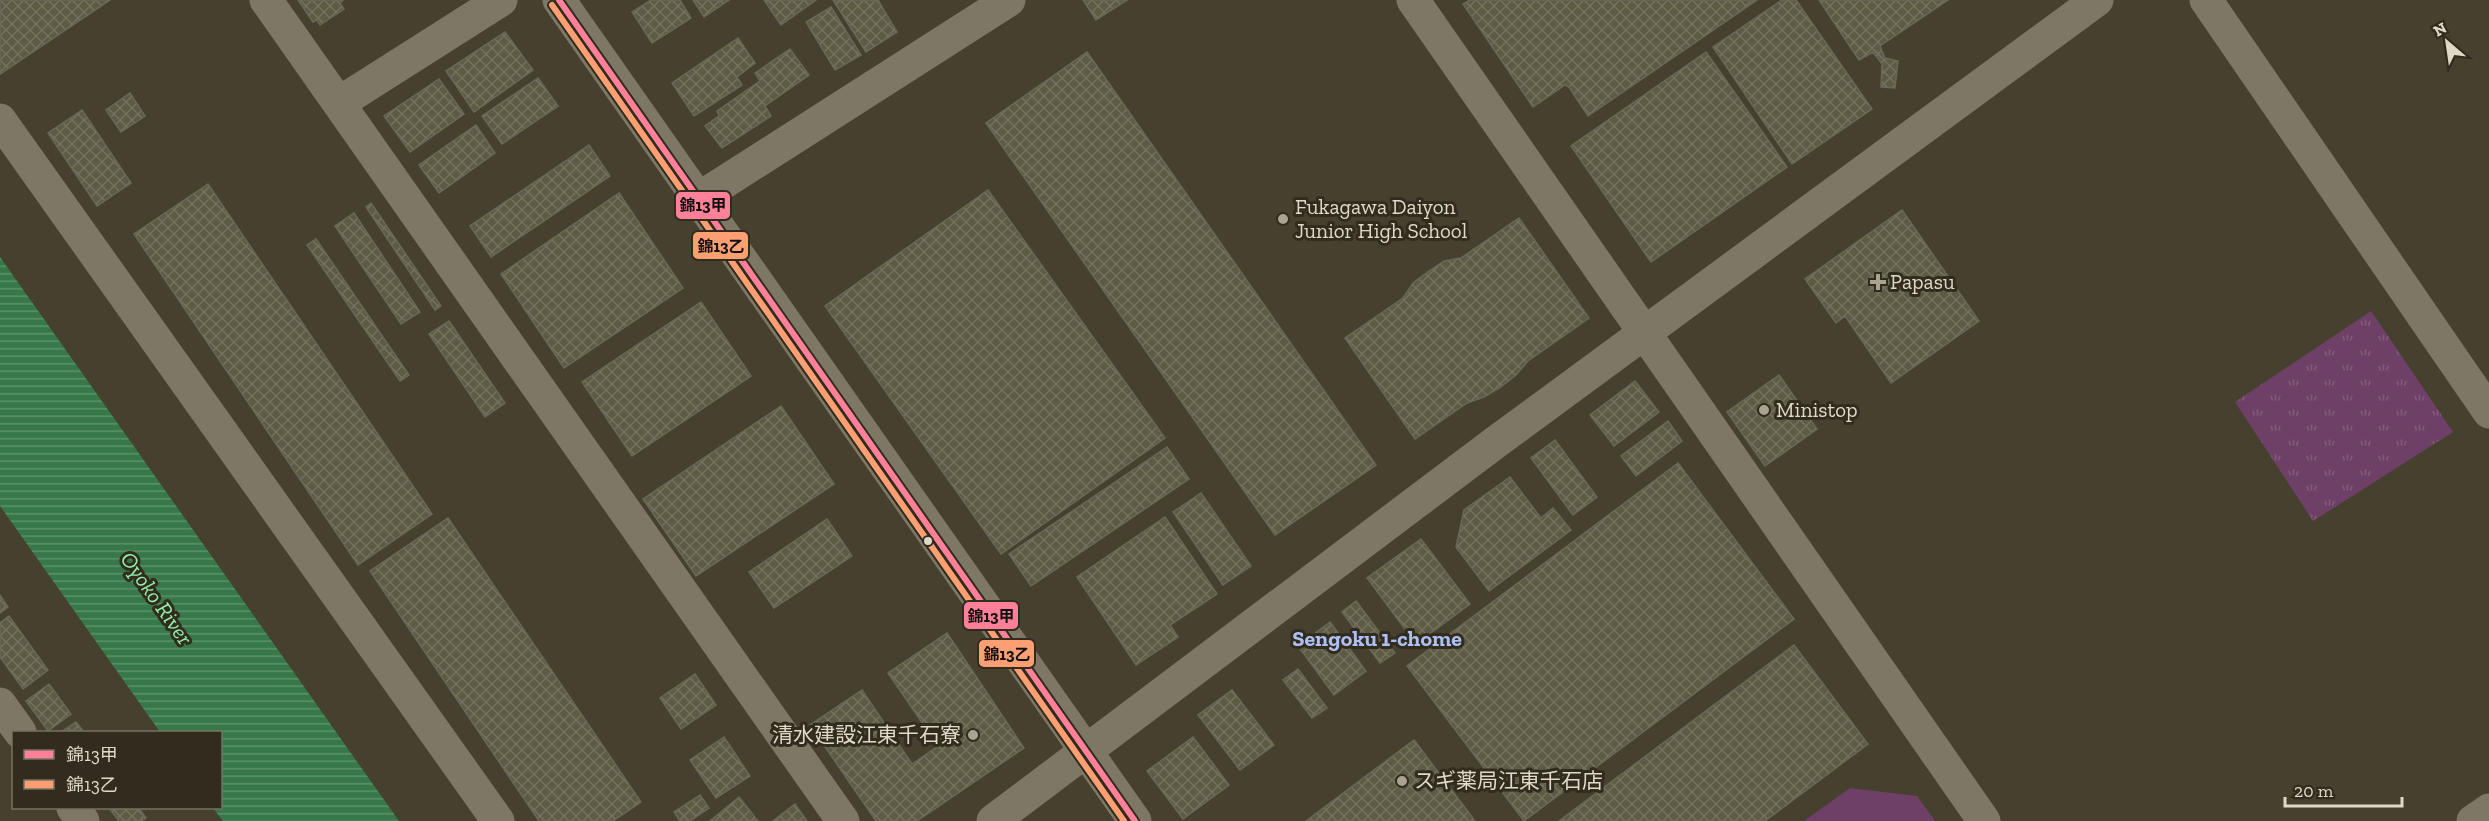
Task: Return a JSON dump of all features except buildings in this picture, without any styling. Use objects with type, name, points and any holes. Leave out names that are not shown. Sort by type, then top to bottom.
[{"type":"street","points":[[266,0],[843,821]]},
{"type":"street","points":[[339,103],[501,0]]},
{"type":"street","points":[[560,0],[1135,821]]},
{"type":"street","points":[[698,199],[1008,0]]},
{"type":"street","points":[[1413,0],[1646,331],[1984,821]]},
{"type":"street","points":[[993,821],[1646,331],[2097,0]]},
{"type":"street","points":[[2206,0],[2489,412]]},
{"type":"street","points":[[0,120],[498,821]]},
{"type":"street","points":[[0,704],[19,731]]},
{"type":"street","points":[[2473,821],[2489,810]]},
{"type":"green space","points":[[2371,311],[2453,432],[2313,521],[2235,402]]},
{"type":"green space","points":[[1850,788],[1917,796],[1935,821],[1804,821]]},
{"type":"water","name":"Oyoko River","points":[[0,257],[399,821],[223,821],[214,809],[222,809],[222,731],[159,731],[0,506]]},
{"type":"transit line","name":"錦13甲","points":[[559,0],[1135,821]]},
{"type":"transit line","name":"錦13乙","points":[[552,5],[1124,821]]},
{"type":"place","name":"Fukagawa Daiyon Junior High School","points":[[1283,219]]},
{"type":"place","name":"Papasu","points":[[1878,282]]},
{"type":"place","name":"Ministop","points":[[1764,410]]},
{"type":"place","name":"清水建設江東千石寮","points":[[973,735]]},
{"type":"place","name":"スギ薬局江東千石店","points":[[1402,781]]},
{"type":"district","name":"Sengoku 1-chome","points":[[1377,638]]}]
